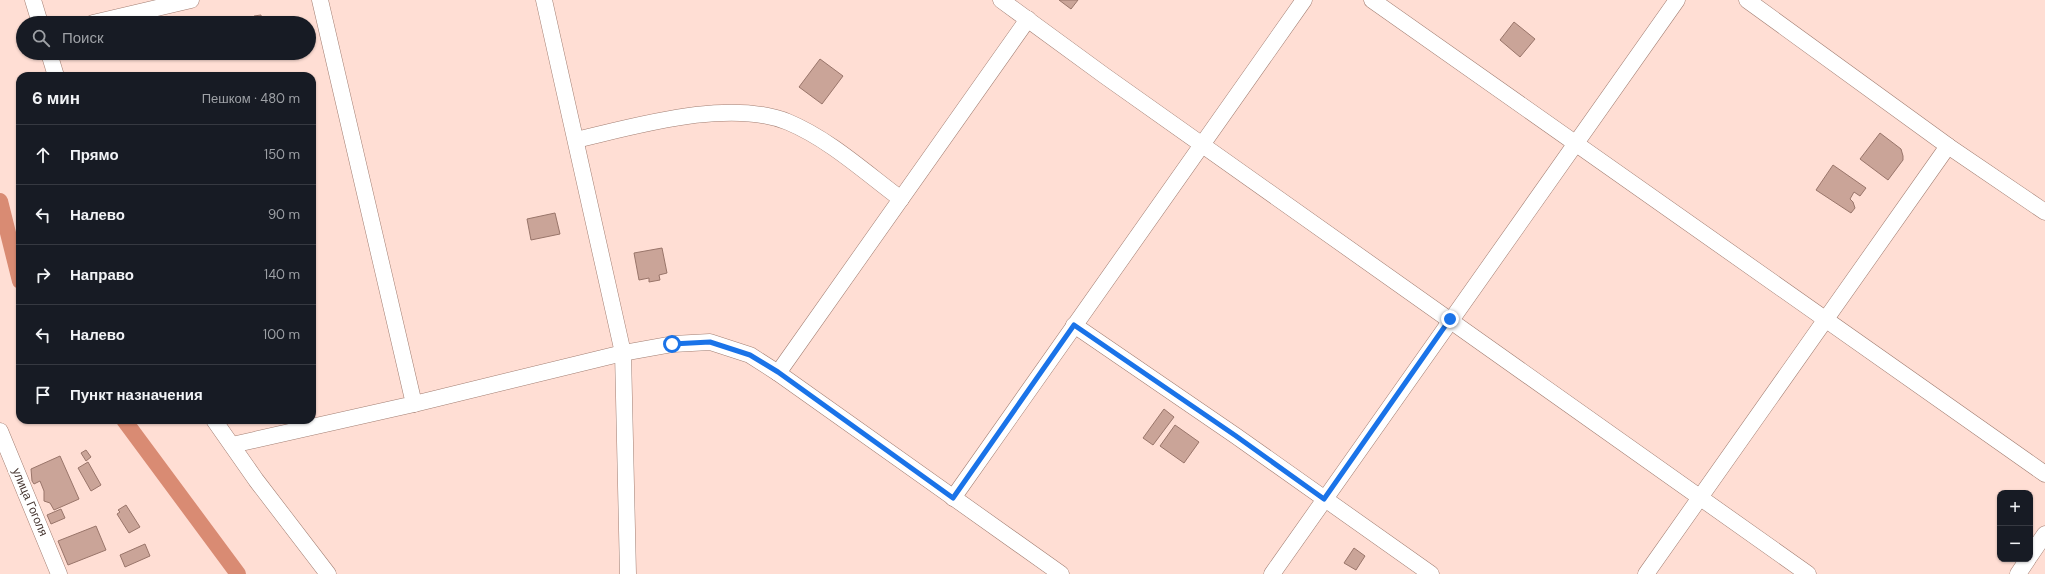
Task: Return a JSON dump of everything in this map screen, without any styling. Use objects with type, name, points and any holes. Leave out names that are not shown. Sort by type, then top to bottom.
[{"type":"street","points":[[33,0],[38,16]]},
{"type":"street","points":[[123,16],[191,0]]},
{"type":"street","points":[[320,0],[414,404]]},
{"type":"street","points":[[544,0],[623,353],[628,574]]},
{"type":"street","points":[[1001,0],[1105,76],[1808,574]]},
{"type":"street","points":[[953,498],[1304,0]]},
{"type":"street","points":[[1372,0],[1576,142],[2045,474]]},
{"type":"street","points":[[1272,574],[1450,319],[1677,0]]},
{"type":"street","points":[[1747,0],[1948,146],[2045,212]]},
{"type":"street","points":[[778,372],[1028,19]]},
{"type":"street","points":[[51,60],[55,72]]},
{"type":"street","points":[[576,140],[640,124],[699,115],[726,113],[756,114],[788,122],[832,147],[901,199]]},
{"type":"street","points":[[1646,574],[1948,146]]},
{"type":"street","points":[[1074,325],[1236,436],[1431,574]]},
{"type":"street","points":[[232,445],[414,404],[623,353],[672,344],[710,342],[750,355],[778,372],[1061,574]]},
{"type":"street","points":[[217,424],[328,574]]},
{"type":"street","name":"улица Гоголя","points":[[0,431],[59,574]]},
{"type":"street","points":[[2033,552],[2045,534]]},
{"type":"street","points":[[2018,574],[2026,562]]},
{"type":"building","points":[[1059,0],[1078,0],[1071,9]]},
{"type":"building","points":[[1514,22],[1535,39],[1520,57],[1500,40]]},
{"type":"building","points":[[820,59],[843,76],[822,104],[799,87]]},
{"type":"building","points":[[1880,133],[1901,149],[1903,156],[1903,160],[1888,180],[1860,159]]},
{"type":"building","points":[[1833,165],[1866,188],[1860,196],[1854,192],[1850,199],[1855,208],[1851,213],[1816,190]]},
{"type":"building","points":[[555,213],[560,234],[531,240],[527,219]]},
{"type":"building","points":[[662,248],[667,273],[659,275],[660,280],[649,282],[649,278],[639,280],[634,253]]},
{"type":"building","points":[[1164,409],[1174,417],[1153,445],[1143,438]]},
{"type":"building","points":[[1175,425],[1199,442],[1184,463],[1160,446]]},
{"type":"building","points":[[86,450],[91,457],[86,461],[81,453]]},
{"type":"building","points":[[60,456],[79,499],[54,510],[50,503],[44,501],[44,491],[40,481],[34,484],[32,481],[31,469]]},
{"type":"building","points":[[88,462],[101,485],[91,491],[78,468]]},
{"type":"building","points":[[126,505],[140,527],[129,533],[117,514],[120,512],[118,510]]},
{"type":"building","points":[[61,509],[65,518],[51,524],[47,515]]},
{"type":"building","points":[[96,526],[106,550],[68,565],[58,541]]},
{"type":"building","points":[[145,544],[150,556],[125,567],[120,555]]},
{"type":"building","points":[[1354,548],[1365,556],[1356,570],[1344,563]]},
{"type":"waterway","points":[[0,201],[16,265]]},
{"type":"waterway","points":[[127,424],[238,574]]},
{"type":"route","points":[[672,344],[710,342],[750,355],[778,372],[798,388],[953,498],[1074,325],[1236,436],[1324,499],[1450,319]]}]
